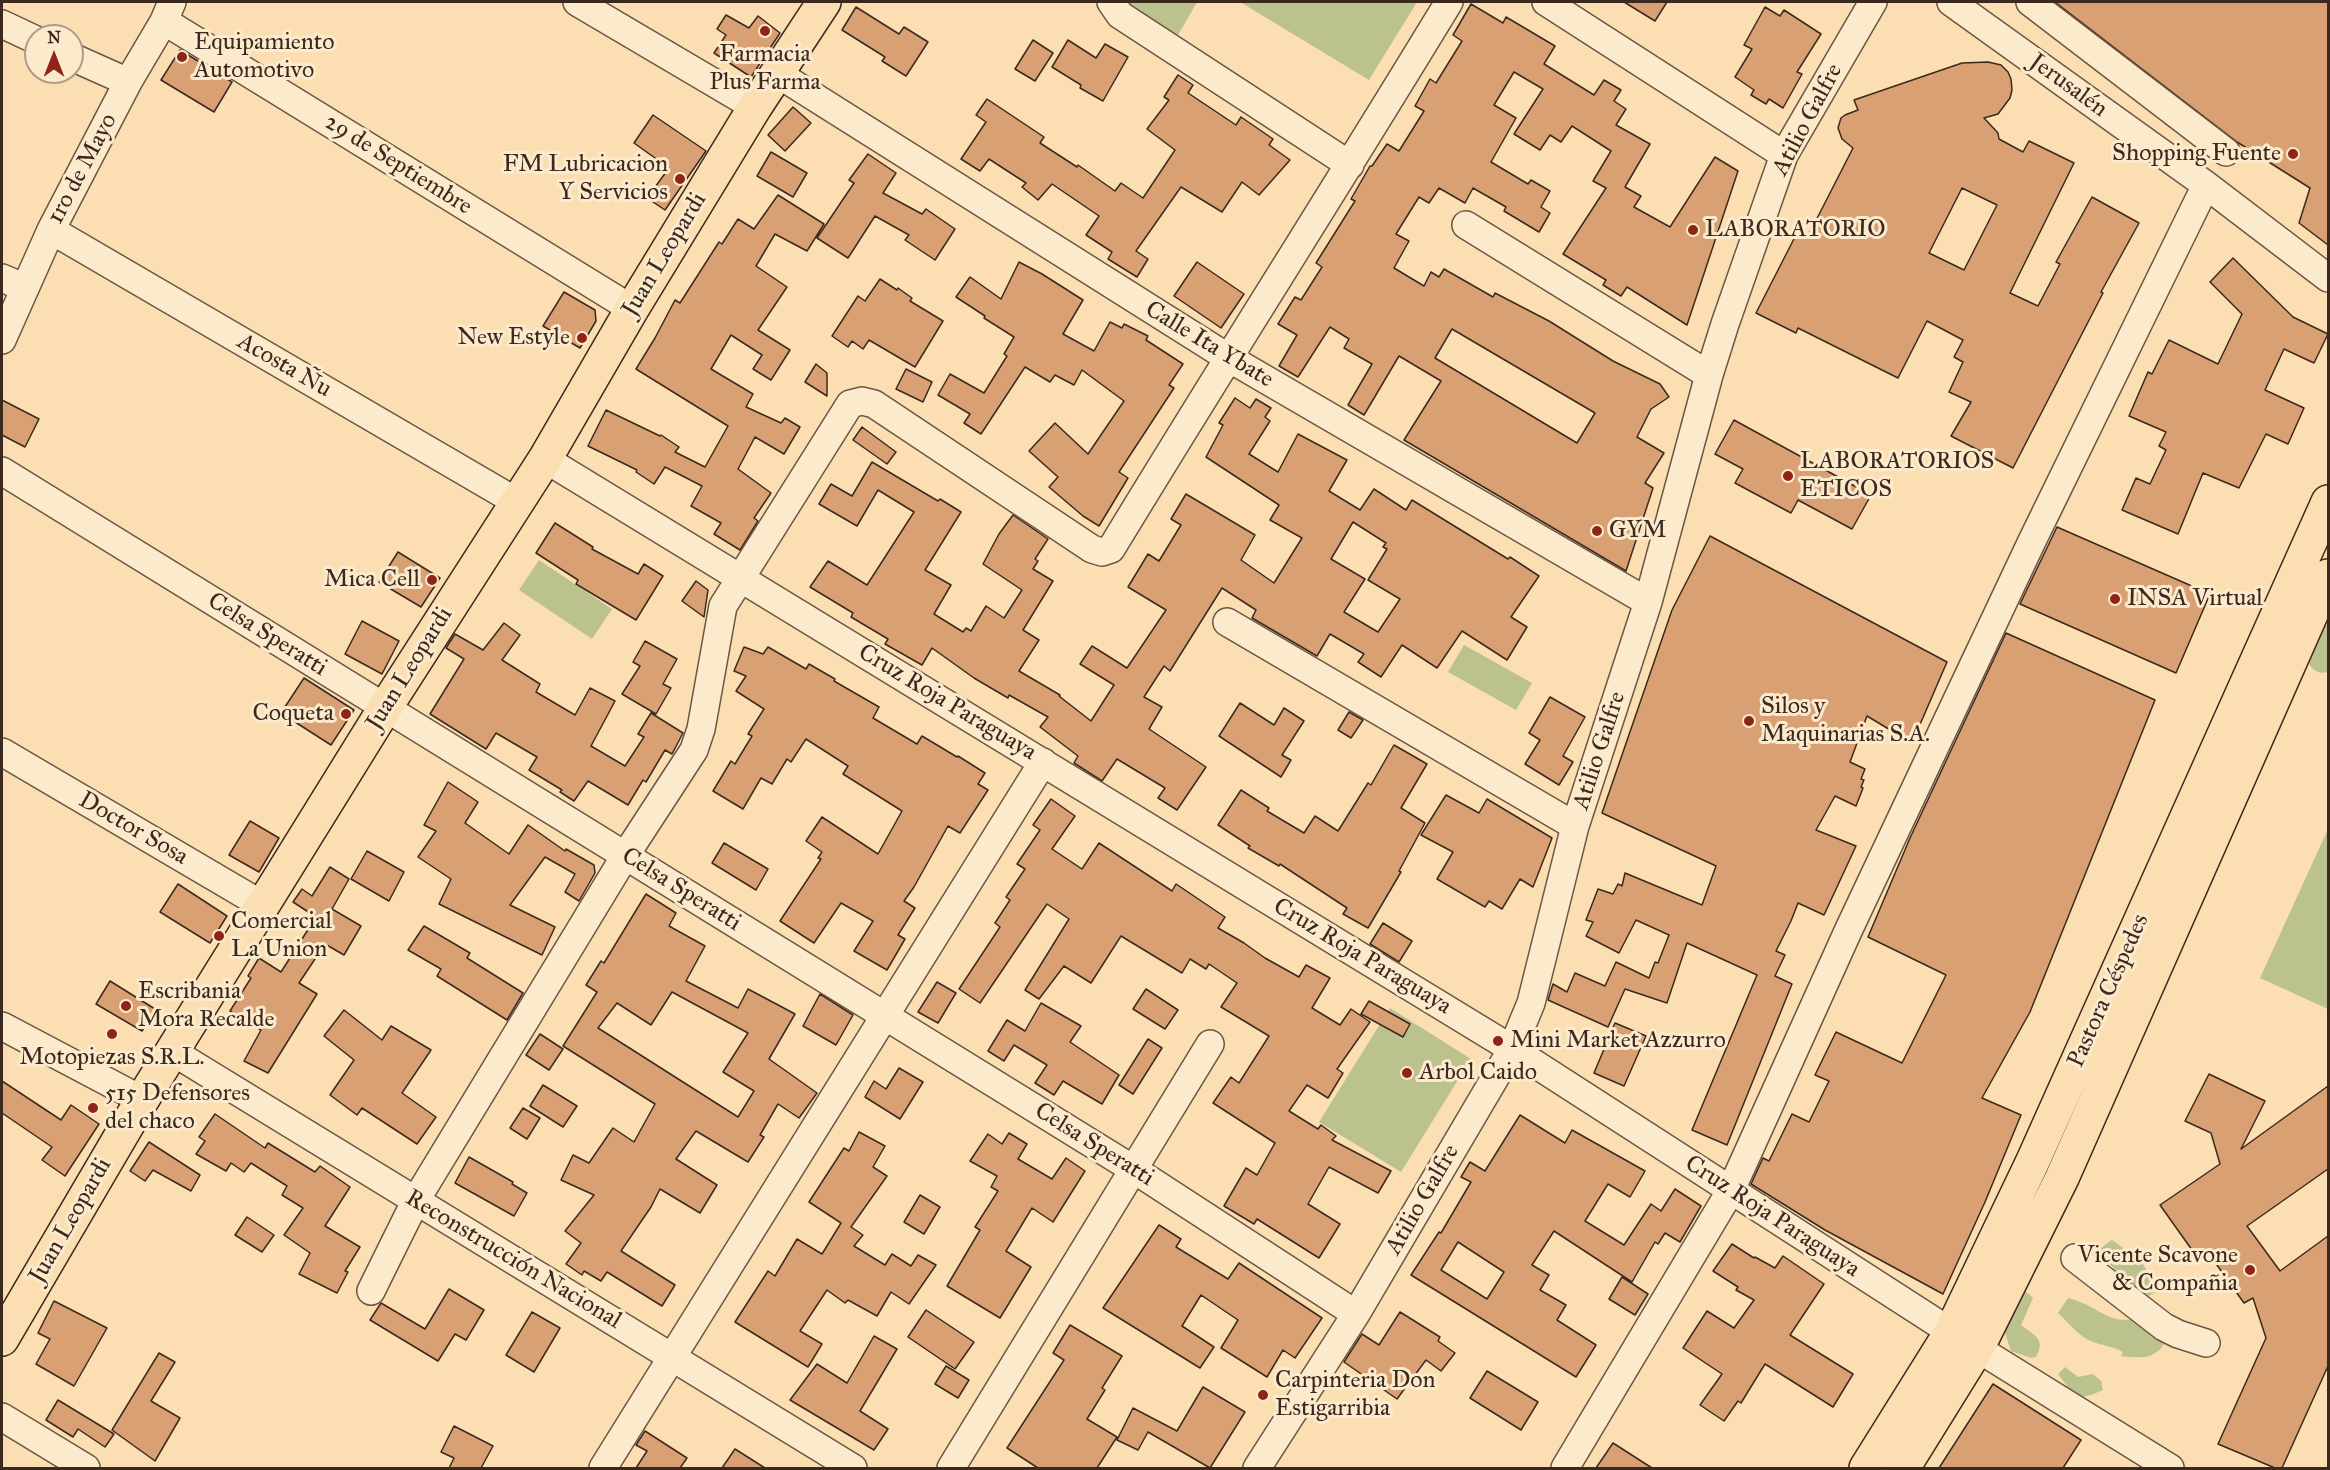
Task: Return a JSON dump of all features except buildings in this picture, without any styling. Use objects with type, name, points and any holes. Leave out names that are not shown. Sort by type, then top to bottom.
[{"type":"main road","name":"Juan Leopardi","points":[[2,1339],[142,1100],[385,708],[545,459],[632,309],[755,107],[824,2]]},
{"type":"main road","name":"Pastora Céspedes","points":[[2310,606],[2328,502]]},
{"type":"main road","name":"Pastora Céspedes","points":[[1904,1468],[1965,1340],[2036,1152],[2310,606],[2328,576]]},
{"type":"main road","name":"Pastora Céspedes","points":[[1866,1468],[1965,1340]]},
{"type":"street","points":[[576,2],[755,107]]},
{"type":"street","points":[[1111,2],[1120,15],[1350,165]]},
{"type":"street","points":[[370,1292],[416,1200],[625,856],[694,750],[701,729],[723,606],[850,404],[862,400],[874,404],[1092,549],[1102,552],[1111,549],[1227,357],[1350,165],[1449,2]]},
{"type":"street","points":[[1546,2],[1784,155]]},
{"type":"street","name":"Atilio Galfre","points":[[1257,1468],[1356,1314],[1512,1049],[1531,1003],[1575,826],[1648,602],[1708,375],[1784,155],[1873,2]]},
{"type":"street","name":"Jerusalén","points":[[1951,2],[2206,185],[2328,278]]},
{"type":"street","points":[[2030,2],[2226,152]]},
{"type":"street","name":"1ro de Mayo","points":[[2,340],[13,283],[51,230],[128,82],[168,11]]},
{"type":"street","name":"29 de Septiembre","points":[[168,11],[632,309]]},
{"type":"street","points":[[2,24],[24,34]]},
{"type":"street","points":[[84,62],[128,82]]},
{"type":"street","name":"Calle Ita Ybate","points":[[778,74],[1227,357],[1648,602]]},
{"type":"street","points":[[1565,1468],[1731,1190],[1849,929],[2032,542],[2206,185]]},
{"type":"street","points":[[1466,225],[1708,375]]},
{"type":"street","name":"Acosta Ñu","points":[[51,230],[517,502]]},
{"type":"street","name":"Cruz Roja Paraguaya","points":[[545,459],[1512,1049],[1965,1340],[2170,1468]]},
{"type":"street","name":"Celsa Speratti","points":[[2,471],[1133,1169],[1356,1314]]},
{"type":"street","points":[[1227,622],[1575,826]]},
{"type":"street","name":"Doctor Sosa","points":[[2,752],[264,906]]},
{"type":"street","points":[[603,1468],[1043,762]]},
{"type":"street","points":[[2,1026],[142,1100]]},
{"type":"street","points":[[951,1468],[1210,1044]]},
{"type":"street","name":"Reconstrucción Nacional","points":[[172,1052],[853,1468]]},
{"type":"street","points":[[2075,1258],[2164,1327],[2206,1343]]},
{"type":"street","points":[[2,1417],[86,1468]]},
{"type":"green space","points":[[1127,2],[1197,2],[1178,35],[1126,4]]},
{"type":"green space","points":[[1240,2],[1417,2],[1369,80]]},
{"type":"green space","points":[[539,560],[612,609],[592,639],[519,590]]},
{"type":"green space","points":[[2328,625],[2328,672],[2315,671],[2309,664],[2314,643],[2323,626]]},
{"type":"green space","points":[[1464,645],[1532,683],[1516,710],[1448,672]]},
{"type":"green space","points":[[2328,829],[2328,1009],[2260,978]]},
{"type":"green space","points":[[1390,1008],[1471,1059],[1401,1172],[1319,1122]]},
{"type":"green space","points":[[2112,1240],[2141,1261],[2159,1290],[2143,1299],[2103,1257],[2095,1252]]},
{"type":"green space","points":[[2023,1289],[2033,1298],[2021,1325],[2038,1338],[2040,1346],[2036,1357],[2031,1358],[2011,1351],[2002,1324]]},
{"type":"green space","points":[[2068,1298],[2116,1319],[2150,1318],[2170,1331],[2162,1347],[2152,1355],[2121,1356],[2123,1352],[2119,1350],[2086,1339],[2058,1313]]},
{"type":"green space","points":[[2065,1367],[2078,1377],[2093,1374],[2101,1381],[2103,1390],[2076,1398],[2058,1374]]},
{"type":"place","name":"Farmacia Plus Farma","points":[[765,31]]},
{"type":"place","name":"Equipamiento Automotivo","points":[[182,57]]},
{"type":"place","name":"Shopping Fuente","points":[[2293,154]]},
{"type":"place","name":"FM Lubricacion Y Servicios","points":[[680,179]]},
{"type":"place","name":"LABORATORIO","points":[[1693,230]]},
{"type":"place","name":"New Estyle","points":[[582,338]]},
{"type":"place","name":"LABORATORIOS ETICOS","points":[[1788,476]]},
{"type":"place","name":"GYM","points":[[1597,531]]},
{"type":"place","name":"Mica Cell","points":[[432,580]]},
{"type":"place","name":"INSA Virtual","points":[[2115,599]]},
{"type":"place","name":"Coqueta","points":[[346,714]]},
{"type":"place","name":"Silos y Maquinarias S.A.","points":[[1749,721]]},
{"type":"place","name":"Comercial La Union","points":[[219,936]]},
{"type":"place","name":"Escribania Mora Recalde","points":[[126,1006]]},
{"type":"place","name":"Motopiezas S.R.L.","points":[[112,1034]]},
{"type":"place","name":"Mini Market Azzurro","points":[[1498,1041]]},
{"type":"place","name":"Arbol Caido","points":[[1407,1073]]},
{"type":"place","name":"515 Defensores del chaco","points":[[93,1108]]},
{"type":"place","name":"Vicente Scavone & Compañia","points":[[2250,1270]]},
{"type":"place","name":"Carpinteria Don Estigarribia","points":[[1263,1395]]}]
